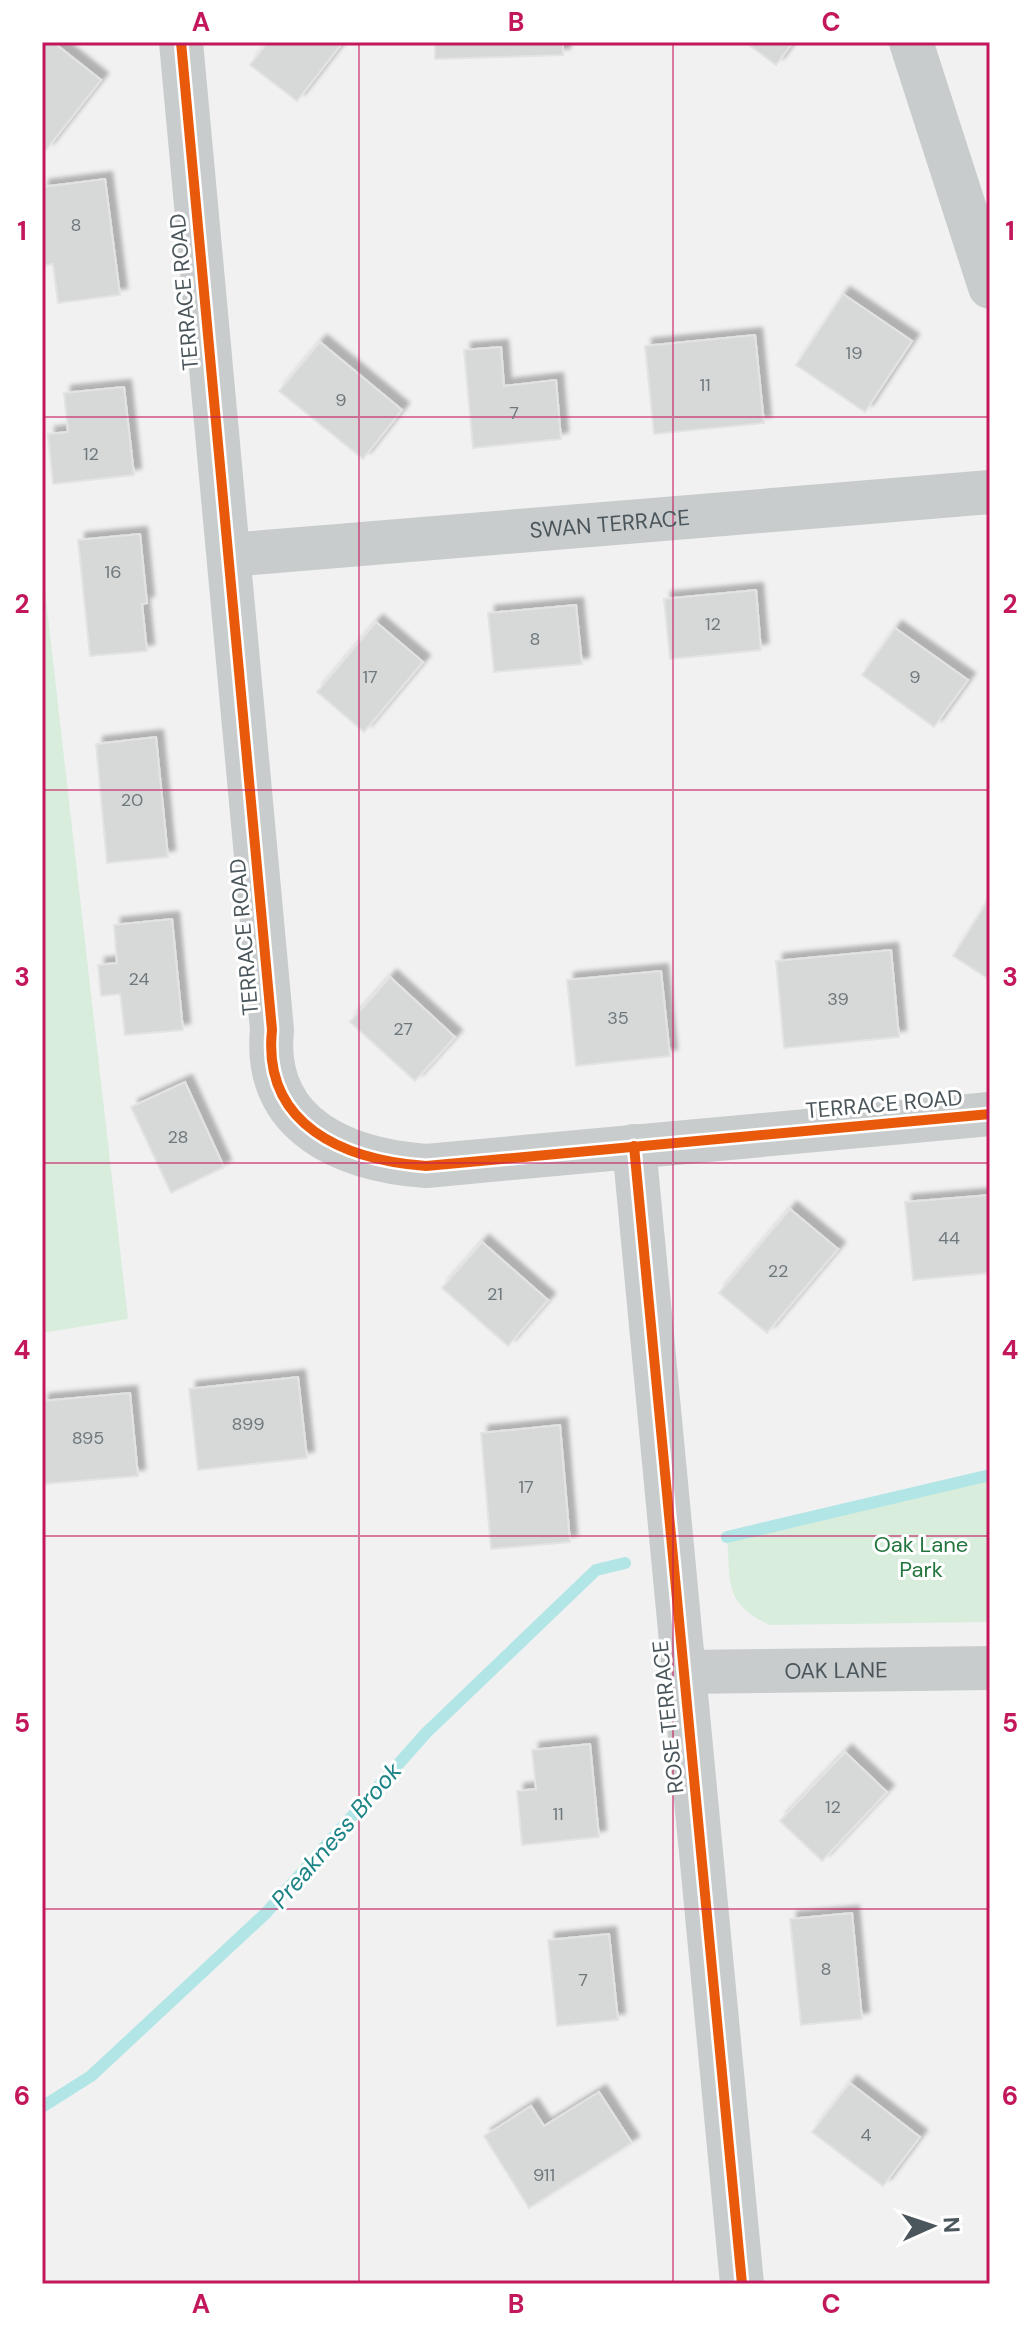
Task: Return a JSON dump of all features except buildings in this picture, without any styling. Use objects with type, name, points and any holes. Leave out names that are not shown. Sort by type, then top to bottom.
[{"type":"street","name":"TERRACE ROAD","points":[[181,42],[272,1030],[270,1050],[275,1081],[291,1109],[316,1133],[348,1152],[385,1163],[426,1166],[990,1114]]},
{"type":"street","points":[[911,42],[990,287]]},
{"type":"street","name":"SWAN TERRACE","points":[[229,555],[990,492]]},
{"type":"street","name":"ROSE TERRACE","points":[[634,1146],[742,2284]]},
{"type":"street","name":"OAK LANE","points":[[684,1672],[990,1668]]},
{"type":"green space","points":[[42,564],[128,1319],[42,1333]]},
{"type":"green space","name":"Oak Lane Park","points":[[990,1475],[990,1622],[770,1625],[744,1608],[732,1590],[727,1537]]},
{"type":"waterway","name":"Preakness Brook","points":[[727,1537],[990,1475]]},
{"type":"waterway","name":"Preakness Brook","points":[[42,2107],[91,2076],[266,1913],[426,1733],[596,1570],[625,1563]]},
{"type":"cycle path","points":[[181,42],[272,1030],[272,1063],[280,1091],[295,1114],[315,1132],[339,1146],[366,1156],[426,1166],[990,1114]]},
{"type":"cycle path","points":[[634,1146],[742,2284]]}]
